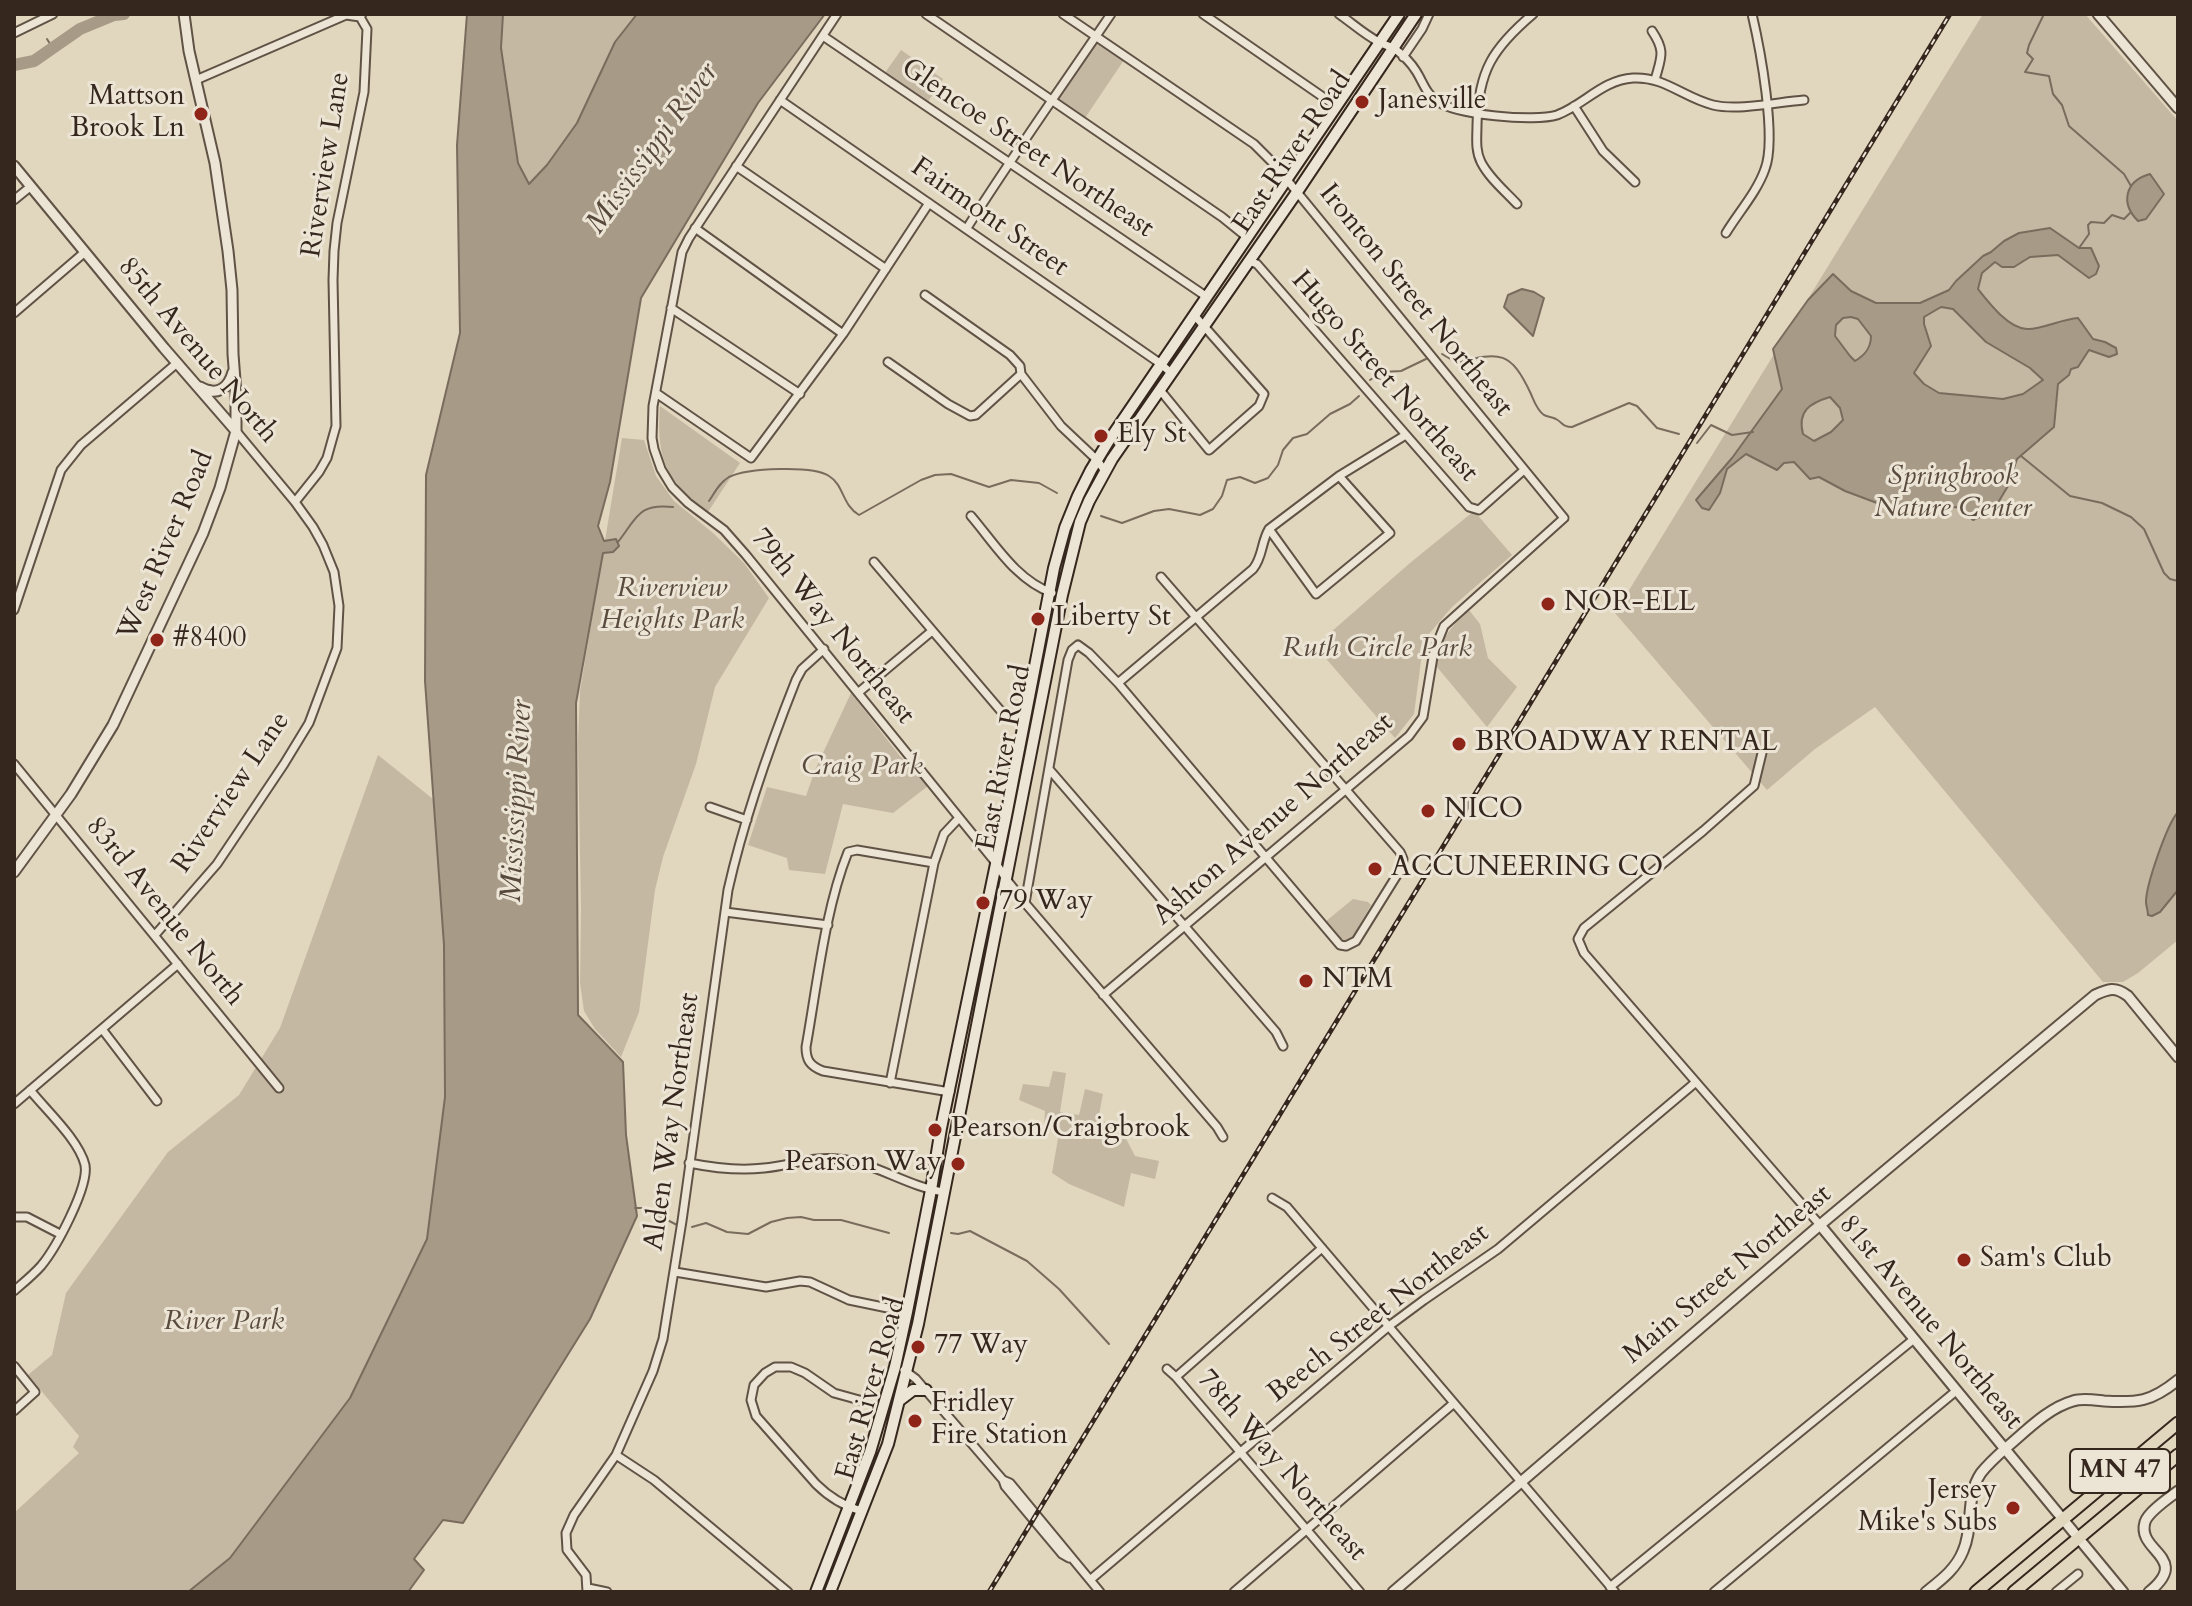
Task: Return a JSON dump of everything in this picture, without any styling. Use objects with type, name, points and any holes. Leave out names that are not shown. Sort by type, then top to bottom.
[{"type":"main road","name":"East River Road","points":[[816,1592],[870,1452],[895,1367],[1049,592],[1065,528],[1097,460],[1399,14]]},
{"type":"main road","name":"East River Road","points":[[830,1592],[888,1444],[918,1324],[1062,595],[1080,522],[1105,471],[1416,14]]},
{"type":"main road","points":[[899,1401],[913,1390],[926,1390]]},
{"type":"main road","name":"MN 47","points":[[1976,1592],[2178,1423]]},
{"type":"main road","name":"MN 47","points":[[2014,1592],[2178,1455]]},
{"type":"street","points":[[14,33],[53,14]]},
{"type":"street","name":"West River Road","points":[[14,872],[95,757],[138,672],[212,510],[236,431],[232,290],[225,229],[215,163],[189,51],[184,14]]},
{"type":"street","points":[[837,14],[682,252],[656,393],[751,458],[843,334],[929,203]]},
{"type":"street","points":[[926,14],[1248,238]]},
{"type":"street","name":"Ironton Street Northeast","points":[[1063,14],[1254,144],[1288,178],[1564,518]]},
{"type":"street","points":[[967,228],[1111,14]]},
{"type":"street","points":[[1203,14],[1336,106]]},
{"type":"street","points":[[1339,14],[1379,43],[1393,47],[1412,66],[1436,101],[1477,114],[1556,115],[1606,84],[1631,78],[1668,84],[1715,105],[1737,107],[1804,100]]},
{"type":"street","points":[[1403,57],[1429,14]]},
{"type":"street","points":[[1517,204],[1482,164],[1476,143],[1477,114],[1487,68],[1503,41],[1533,14]]},
{"type":"street","points":[[1726,233],[1765,170],[1770,141],[1760,49],[1752,14]]},
{"type":"street","points":[[2098,14],[2178,108]]},
{"type":"street","points":[[196,80],[346,15],[361,16]]},
{"type":"street","name":"Riverview Lane","points":[[295,502],[327,458],[336,426],[334,251],[364,92],[367,29],[361,16]]},
{"type":"street","points":[[1652,31],[1662,53],[1655,80]]},
{"type":"street","name":"Glencoe Street Northeast","points":[[823,36],[1207,297]]},
{"type":"street","name":"Fairmont Street","points":[[780,100],[1171,373]]},
{"type":"street","points":[[1574,106],[1603,151],[1635,182]]},
{"type":"street","name":"85th Avenue North","points":[[14,166],[295,502],[313,527],[334,572]]},
{"type":"street","points":[[736,166],[886,269]]},
{"type":"street","points":[[14,200],[30,187]]},
{"type":"street","points":[[695,228],[843,334]]},
{"type":"street","points":[[14,313],[85,252]]},
{"type":"street","name":"Hugo Street Northeast","points":[[1249,261],[1257,264],[1469,507],[1479,510],[1524,470]]},
{"type":"street","points":[[925,295],[1010,355],[1061,426],[1105,471]]},
{"type":"street","points":[[671,308],[800,394]]},
{"type":"street","points":[[1160,390],[1209,450],[1259,406],[1264,394],[1195,316]]},
{"type":"street","points":[[888,362],[970,416],[976,415],[1021,374]]},
{"type":"street","points":[[14,610],[61,470],[81,445],[177,363]]},
{"type":"street","points":[[197,385],[208,391],[221,390],[229,384],[234,370]]},
{"type":"street","name":"79th Way Northeast","points":[[656,393],[652,438],[656,458],[672,487],[724,530],[859,692],[1025,903],[1223,1137]]},
{"type":"street","points":[[1118,683],[1253,569],[1260,561],[1263,539],[1269,529],[1339,476],[1404,436]]},
{"type":"street","points":[[1269,529],[1316,594],[1390,533],[1339,476]]},
{"type":"street","points":[[971,516],[1022,576],[1049,592],[1062,595]]},
{"type":"street","name":"Ashton Avenue Northeast","points":[[1103,995],[1409,736],[1423,717],[1434,651],[1444,626],[1564,518]]},
{"type":"street","points":[[874,562],[1000,710],[1023,721]]},
{"type":"street","name":"Riverview Lane","points":[[155,935],[217,864],[309,723],[337,648],[339,606],[334,572]]},
{"type":"street","points":[[1025,903],[1068,660],[1078,645],[1118,683],[1337,941],[1346,946],[1356,941],[1402,867],[1400,852],[1161,577]]},
{"type":"street","points":[[859,692],[932,631]]},
{"type":"street","name":"Alden Way Northeast","points":[[587,1590],[586,1575],[567,1550],[566,1533],[574,1515],[616,1455],[659,1355],[667,1325],[733,869],[796,680],[802,669],[824,649]]},
{"type":"street","name":"81st Avenue Northeast","points":[[1762,753],[1754,786],[1584,928],[1578,939],[1584,953],[1820,1225],[2123,1592]]},
{"type":"street","name":"83rd Avenue North","points":[[14,764],[279,1088]]},
{"type":"street","points":[[1049,769],[1276,1032],[1283,1046]]},
{"type":"street","points":[[710,807],[747,820]]},
{"type":"street","points":[[890,1083],[934,863],[944,834],[959,818]]},
{"type":"street","points":[[934,863],[857,850],[848,852],[828,925],[806,1057],[812,1067],[823,1071],[950,1092]]},
{"type":"street","points":[[725,912],[828,925]]},
{"type":"street","points":[[14,1104],[178,964]]},
{"type":"street","name":"Main Street Northeast","points":[[1393,1592],[1820,1225],[2095,995],[2113,988],[2120,990],[2178,1057]]},
{"type":"street","points":[[102,1029],[157,1101]]},
{"type":"street","name":"Beech Street Northeast","points":[[1090,1580],[1389,1326],[1498,1249],[1696,1082]]},
{"type":"street","points":[[14,1291],[42,1264],[90,1173],[74,1143],[30,1090]]},
{"type":"street","points":[[689,1163],[744,1170],[810,1159],[840,1159],[945,1192]]},
{"type":"street","points":[[1272,1198],[1287,1207],[1611,1587]]},
{"type":"street","points":[[14,1217],[27,1217],[60,1234]]},
{"type":"street","points":[[1176,1377],[1322,1248]]},
{"type":"street","points":[[675,1272],[766,1287],[810,1282],[849,1300],[907,1312]]},
{"type":"street","points":[[1598,1592],[1611,1587],[1914,1339]]},
{"type":"street","points":[[14,1366],[35,1392],[14,1411]]},
{"type":"street","points":[[861,1511],[825,1493],[807,1475],[756,1416],[751,1400],[754,1385],[765,1373],[775,1367],[791,1367],[834,1393],[863,1401]]},
{"type":"street","points":[[895,1367],[906,1371],[926,1390],[1003,1480],[1010,1483],[1100,1592]]},
{"type":"street","name":"78th Way Northeast","points":[[1167,1369],[1360,1592]]},
{"type":"street","points":[[1926,1592],[1946,1576],[1959,1559],[1966,1542],[1972,1493],[1979,1475],[2039,1420],[2073,1401],[2147,1400],[2161,1394],[2178,1380]]},
{"type":"street","points":[[1714,1592],[1956,1391]]},
{"type":"street","points":[[1234,1592],[1454,1403]]},
{"type":"street","points":[[616,1455],[654,1480],[788,1592]]},
{"type":"street","points":[[2149,1592],[2162,1581],[2167,1565],[2148,1538],[2145,1521],[2178,1491]]},
{"type":"street","points":[[2056,1592],[2078,1574]]},
{"type":"street","points":[[587,1590],[607,1592]]},
{"type":"green space","points":[[503,14],[637,14],[615,42],[577,123],[529,185],[518,163],[501,48]]},
{"type":"green space","name":"Springbrook Nature Center","points":[[1983,14],[2085,14],[2178,121],[2178,940],[2123,982],[2103,982],[1875,707],[1815,749],[1767,790],[1615,613]]},
{"type":"green space","points":[[1096,36],[1126,57],[1083,121],[1053,101]]},
{"type":"green space","points":[[901,50],[943,79],[925,106],[882,77]]},
{"type":"green space","points":[[660,406],[740,463],[708,512],[682,490],[666,466],[660,440]]},
{"type":"green space","name":"Riverview Heights Park","points":[[622,438],[644,440],[656,476],[674,501],[744,563],[769,598],[715,687],[696,764],[663,857],[655,890],[639,1012],[621,1057],[595,1029],[584,1011],[580,983],[578,741],[580,691]]},
{"type":"green space","name":"Ruth Circle Park","points":[[1474,511],[1512,555],[1452,607],[1429,634],[1421,661],[1414,714],[1395,738],[1315,646]]},
{"type":"green space","points":[[1469,610],[1480,624],[1488,658],[1517,687],[1487,727],[1437,667],[1439,650],[1446,636]]},
{"type":"green space","name":"Craig Park","points":[[851,693],[899,755],[928,786],[893,813],[843,804],[825,874],[789,870],[787,858],[748,845],[767,787],[806,796]]},
{"type":"green space","name":"River Park","points":[[378,755],[433,799],[444,945],[445,1097],[427,1240],[350,1398],[230,1558],[188,1592],[14,1592],[14,1513],[79,1453],[73,1447],[79,1436],[28,1375],[52,1355],[66,1293],[168,1152],[239,1095],[280,1028]]},
{"type":"green space","points":[[1353,899],[1371,905],[1351,940],[1343,941],[1325,922]]},
{"type":"green space","points":[[1053,1071],[1066,1073],[1060,1112],[1079,1115],[1085,1089],[1103,1094],[1098,1120],[1119,1125],[1135,1156],[1159,1161],[1155,1179],[1131,1173],[1124,1207],[1069,1184],[1052,1173],[1059,1133],[1044,1128],[1045,1111],[1019,1100],[1023,1084],[1049,1087]]},
{"type":"water","name":"Mississippi River","points":[[467,14],[503,14],[501,48],[518,163],[529,184],[577,123],[615,42],[637,14],[825,14],[758,103],[641,298],[610,482],[598,526],[604,541],[616,539],[619,546],[613,552],[603,553],[576,703],[578,1015],[623,1062],[626,1135],[637,1216],[590,1319],[463,1523],[443,1520],[414,1559],[424,1570],[408,1592],[188,1592],[230,1558],[350,1398],[427,1239],[445,1097],[444,945],[425,681],[426,475],[460,333],[457,145]]},
{"type":"water","points":[[2150,174],[2164,194],[2146,219],[2138,221],[2129,207],[2128,193],[2135,182]]},
{"type":"water","points":[[2050,228],[2079,248],[2091,248],[2099,266],[2096,274],[2089,278],[2058,255],[2030,257],[2014,267],[2002,267],[1995,262],[1982,273],[1978,289],[1982,295],[2000,314],[2020,328],[2032,329],[2078,318],[2093,339],[2116,348],[2117,354],[2109,357],[2089,350],[2078,367],[2071,369],[2069,375],[2058,384],[2054,427],[2017,459],[2008,486],[1993,511],[1973,520],[1960,507],[1917,512],[1900,506],[1885,506],[1819,477],[1810,479],[1794,462],[1784,463],[1777,470],[1746,454],[1727,469],[1720,493],[1709,510],[1702,508],[1696,500],[1732,458],[1782,389],[1773,349],[1808,300],[1833,274],[1851,291],[1876,303],[1920,303],[1949,290],[1983,256],[2019,233]],"holes":[[[1941,307],[1953,309],[1986,342],[2030,368],[2043,380],[2023,394],[2003,399],[1939,393],[1914,373],[1931,346],[1924,317]],[[1843,318],[1858,319],[1871,336],[1867,351],[1855,361],[1835,336],[1836,325]],[[1830,397],[1840,408],[1843,420],[1831,432],[1814,441],[1803,434],[1802,419],[1811,405]]]},
{"type":"water","points":[[1522,289],[1544,298],[1533,336],[1504,307],[1508,295]]},
{"type":"water","points":[[2178,812],[2178,890],[2160,912],[2148,915],[2146,902],[2153,869]]},
{"type":"waterway","points":[[14,65],[34,61],[80,29],[124,14]]},
{"type":"waterway","points":[[2044,14],[2029,45],[2027,53],[2033,59],[2025,72],[2049,76],[2053,94],[2062,105],[2069,126],[2124,174],[2131,186]]},
{"type":"waterway","points":[[47,39],[52,47]]},
{"type":"waterway","points":[[2079,248],[2089,234],[2088,225],[2091,222],[2104,223],[2112,215],[2124,219],[2130,213]]},
{"type":"waterway","points":[[1442,354],[1457,363],[1494,356],[1510,362],[1524,380],[1539,411],[1567,426],[1572,427],[1629,403],[1637,406],[1657,428],[1679,434]]},
{"type":"waterway","points":[[1370,380],[1382,372],[1401,371],[1426,359]]},
{"type":"waterway","points":[[1101,516],[1122,523],[1154,511],[1169,509],[1200,515],[1213,509],[1222,496],[1227,480],[1240,477],[1255,483],[1268,478],[1293,438],[1307,434],[1330,414],[1359,396]]},
{"type":"waterway","points":[[1697,443],[1711,425],[1732,435],[1753,432]]},
{"type":"waterway","points":[[2021,456],[2070,496],[2102,503],[2131,517],[2144,529],[2164,573],[2178,581]]},
{"type":"waterway","points":[[709,501],[720,484],[729,477],[780,469],[809,470],[829,476],[838,484],[849,506],[859,515],[935,475],[951,474],[989,487],[1011,480],[1039,483],[1057,493]]},
{"type":"waterway","points":[[618,542],[645,510],[673,507]]},
{"type":"waterway","points":[[635,1208],[644,1208],[677,1225]]},
{"type":"waterway","points":[[692,1227],[706,1223],[727,1232],[748,1234],[771,1222],[801,1217],[841,1220],[889,1233]]},
{"type":"waterway","points":[[951,1233],[970,1231],[1027,1261],[1059,1289],[1109,1344]]},
{"type":"railway","points":[[989,1592],[1950,14]]},
{"type":"place","name":"Janesville","points":[[1362,102]]},
{"type":"place","name":"Mattson Brook Ln","points":[[201,114]]},
{"type":"place","name":"Ely St","points":[[1101,436]]},
{"type":"place","name":"NOR-ELL","points":[[1548,604]]},
{"type":"place","name":"Liberty St","points":[[1038,619]]},
{"type":"place","name":"#8400","points":[[157,640]]},
{"type":"place","name":"BROADWAY RENTAL","points":[[1459,744]]},
{"type":"place","name":"NICO","points":[[1428,811]]},
{"type":"place","name":"ACCUNEERING CO","points":[[1375,869]]},
{"type":"place","name":"79 Way","points":[[983,903]]},
{"type":"place","name":"NTM","points":[[1306,981]]},
{"type":"place","name":"Pearson/Craigbrook","points":[[935,1130]]},
{"type":"place","name":"Pearson Way","points":[[958,1164]]},
{"type":"place","name":"Sam's Club","points":[[1964,1260]]},
{"type":"place","name":"77 Way","points":[[918,1347]]},
{"type":"place","name":"Fridley Fire Station","points":[[915,1421]]},
{"type":"place","name":"Jersey Mike's Subs","points":[[2013,1508]]}]
